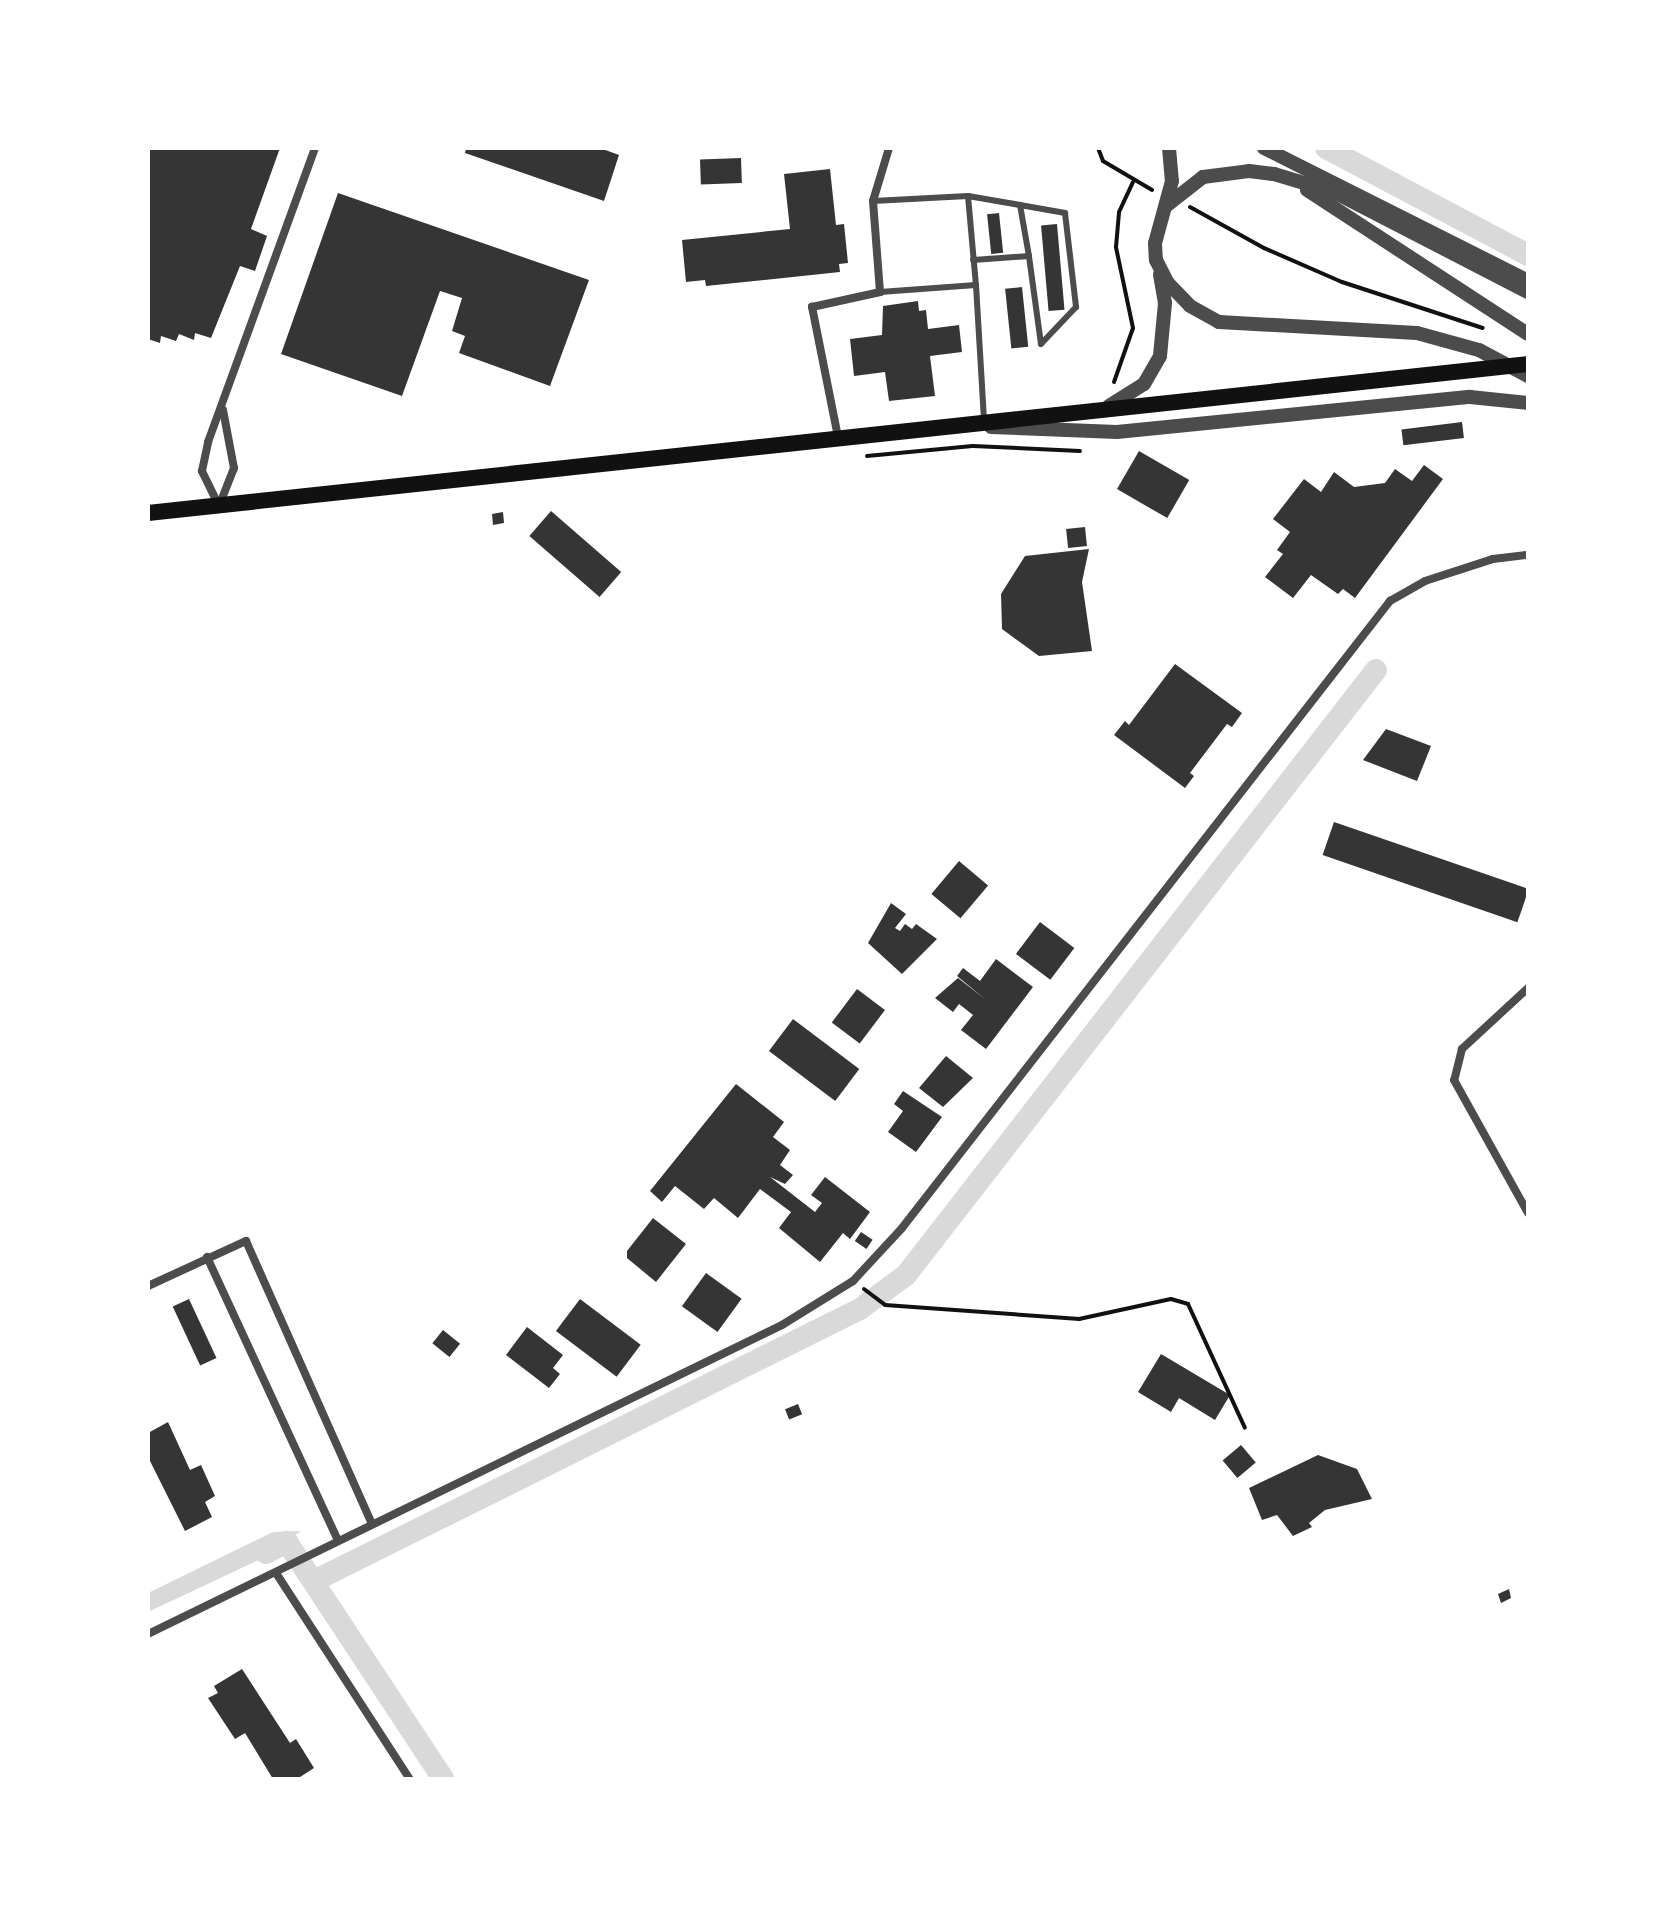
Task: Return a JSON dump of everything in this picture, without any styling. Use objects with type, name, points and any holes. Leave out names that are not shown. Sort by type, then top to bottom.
[{"type":"main road","points":[[148,513],[1109,406],[1528,364]]},
{"type":"street","points":[[219,506],[202,471],[208,442],[223,410],[315,148]]},
{"type":"street","points":[[838,437],[812,307],[880,292],[873,201],[889,148]]},
{"type":"street","points":[[1109,406],[1144,384],[1160,356],[1165,303],[1155,243],[1172,181],[1169,148]]},
{"type":"street","points":[[1265,149],[1301,184],[1528,334]]},
{"type":"street","points":[[1265,149],[1528,281]]},
{"type":"street","points":[[1166,207],[1203,177],[1237,172],[1274,174],[1334,192],[1528,292]]},
{"type":"street","points":[[1160,270],[1190,306],[1219,322],[1417,333],[1479,350],[1528,376]]},
{"type":"street","points":[[935,426],[1117,432],[1470,397],[1528,403]]},
{"type":"street","points":[[219,506],[234,468],[223,410]]},
{"type":"street","points":[[148,1634],[276,1573],[337,1538],[782,1325],[853,1281],[902,1228],[1390,601],[1425,581],[1493,559],[1528,555]]},
{"type":"street","points":[[1528,988],[1462,1049],[1454,1080],[1528,1213]]},
{"type":"street","points":[[148,1286],[246,1241],[371,1522]]},
{"type":"street","points":[[207,1257],[337,1538]]},
{"type":"street","points":[[276,1573],[410,1779]]},
{"type":"lane","points":[[968,196],[984,421]]},
{"type":"lane","points":[[873,201],[968,196],[1020,205],[1065,213],[1076,307],[1041,344],[1020,205]]},
{"type":"lane","points":[[973,260],[1029,256]]},
{"type":"lane","points":[[880,292],[976,285]]},
{"type":"path","points":[[1098,148],[1103,161],[1133,182],[1152,190]]},
{"type":"path","points":[[1114,382],[1133,328],[1116,247],[1119,212],[1133,182]]},
{"type":"path","points":[[1187,205],[1264,248],[1342,282],[1486,329]]},
{"type":"path","points":[[853,1281],[885,1305],[1079,1319],[1171,1299],[1188,1304],[1245,1428]]},
{"type":"shaded area","points":[[301,1531],[294,1536],[299,1541],[148,1612],[148,1593],[273,1532]]},
{"type":"building","points":[[148,148],[280,148],[251,229],[267,236],[255,271],[240,266],[211,338],[195,333],[194,340],[179,334],[176,341],[161,336],[160,343],[148,339]]},
{"type":"building","points":[[466,148],[600,148],[619,155],[604,201],[465,153]]},
{"type":"building","points":[[741,158],[742,183],[701,184],[700,159]]},
{"type":"building","points":[[830,169],[836,225],[844,224],[848,263],[839,264],[840,272],[706,286],[705,280],[686,282],[682,240],[790,229],[784,174]]},
{"type":"building","points":[[338,193],[589,280],[550,386],[459,353],[465,336],[452,331],[462,298],[440,291],[402,396],[281,354]]},
{"type":"building","points":[[999,213],[1003,253],[991,254],[987,214]]},
{"type":"building","points":[[1057,224],[1064,310],[1049,311],[1041,225]]},
{"type":"building","points":[[1022,287],[1028,347],[1011,348],[1005,289]]},
{"type":"building","points":[[918,301],[919,311],[926,310],[928,329],[959,325],[962,352],[930,356],[935,396],[889,401],[885,372],[854,376],[850,339],[882,335],[883,306]]},
{"type":"building","points":[[1462,422],[1464,438],[1403,445],[1401,429]]},
{"type":"building","points":[[1139,451],[1189,480],[1167,518],[1117,489]]},
{"type":"building","points":[[1424,465],[1443,479],[1355,598],[1343,589],[1338,594],[1311,575],[1293,598],[1265,577],[1283,554],[1277,550],[1290,532],[1273,519],[1304,479],[1321,492],[1334,472],[1354,487],[1385,483],[1395,469],[1412,481]]},
{"type":"building","points":[[551,511],[621,572],[600,597],[529,536]]},
{"type":"building","points":[[503,512],[504,523],[493,525],[492,514]]},
{"type":"building","points":[[1085,527],[1087,546],[1068,548],[1066,529]]},
{"type":"building","points":[[1089,549],[1082,582],[1092,651],[1039,656],[1002,629],[1001,594],[1025,556]]},
{"type":"building","points":[[1175,664],[1242,713],[1232,727],[1227,724],[1190,773],[1194,776],[1185,788],[1114,735],[1125,721],[1129,725]]},
{"type":"building","points":[[1386,729],[1431,746],[1417,781],[1363,760]]},
{"type":"building","points":[[1334,822],[1528,889],[1517,922],[1323,855]]},
{"type":"building","points":[[959,861],[988,885],[960,918],[931,894]]},
{"type":"building","points":[[891,903],[906,914],[895,928],[900,931],[905,924],[912,929],[916,924],[937,939],[902,974],[868,943]]},
{"type":"building","points":[[1040,922],[1074,948],[1050,980],[1016,954]]},
{"type":"building","points":[[996,959],[1033,987],[986,1049],[961,1030],[973,1015],[959,1004],[953,1012],[935,998],[958,978],[985,999],[957,976],[963,968],[980,981]]},
{"type":"building","points":[[857,989],[885,1010],[860,1044],[832,1023]]},
{"type":"building","points":[[793,1019],[859,1069],[835,1101],[769,1051]]},
{"type":"building","points":[[946,1056],[973,1078],[943,1107],[919,1088]]},
{"type":"building","points":[[736,1084],[784,1122],[773,1137],[790,1150],[780,1165],[793,1175],[785,1184],[770,1177],[815,1212],[822,1203],[811,1195],[825,1177],[870,1212],[850,1239],[843,1233],[820,1262],[779,1228],[791,1212],[760,1189],[738,1218],[714,1198],[704,1209],[675,1186],[662,1202],[650,1191]]},
{"type":"building","points":[[903,1091],[942,1117],[916,1152],[888,1132],[903,1111],[894,1104]]},
{"type":"building","points":[[653,1218],[686,1244],[656,1282],[627,1258],[627,1251]]},
{"type":"building","points":[[861,1232],[873,1240],[866,1249],[855,1241]]},
{"type":"building","points":[[706,1273],[742,1299],[717,1332],[682,1306]]},
{"type":"building","points":[[189,1299],[216,1358],[200,1366],[173,1307]]},
{"type":"building","points":[[580,1299],[641,1345],[617,1377],[556,1331]]},
{"type":"building","points":[[527,1327],[563,1355],[553,1368],[560,1374],[549,1388],[506,1355]]},
{"type":"building","points":[[443,1330],[460,1344],[449,1357],[432,1343]]},
{"type":"building","points":[[1161,1354],[1230,1395],[1215,1420],[1179,1398],[1171,1412],[1138,1392]]},
{"type":"building","points":[[798,1404],[802,1414],[789,1419],[785,1409]]},
{"type":"building","points":[[168,1422],[190,1470],[201,1465],[215,1496],[205,1502],[212,1517],[185,1531],[148,1457],[148,1433]]},
{"type":"building","points":[[1241,1445],[1256,1463],[1237,1478],[1223,1460]]},
{"type":"building","points":[[1318,1455],[1357,1469],[1372,1499],[1325,1510],[1309,1523],[1312,1527],[1293,1536],[1277,1515],[1262,1520],[1249,1488]]},
{"type":"building","points":[[1509,1589],[1511,1598],[1501,1603],[1498,1594]]},
{"type":"building","points":[[242,1669],[290,1743],[296,1739],[314,1768],[297,1779],[273,1779],[245,1733],[235,1739],[208,1698],[218,1693],[214,1686]]},
{"type":"waterway","points":[[1326,148],[1528,255]]},
{"type":"waterway","points":[[314,1581],[860,1309],[906,1275],[1376,670]]},
{"type":"waterway","points":[[266,1553],[287,1542],[443,1779]]}]
